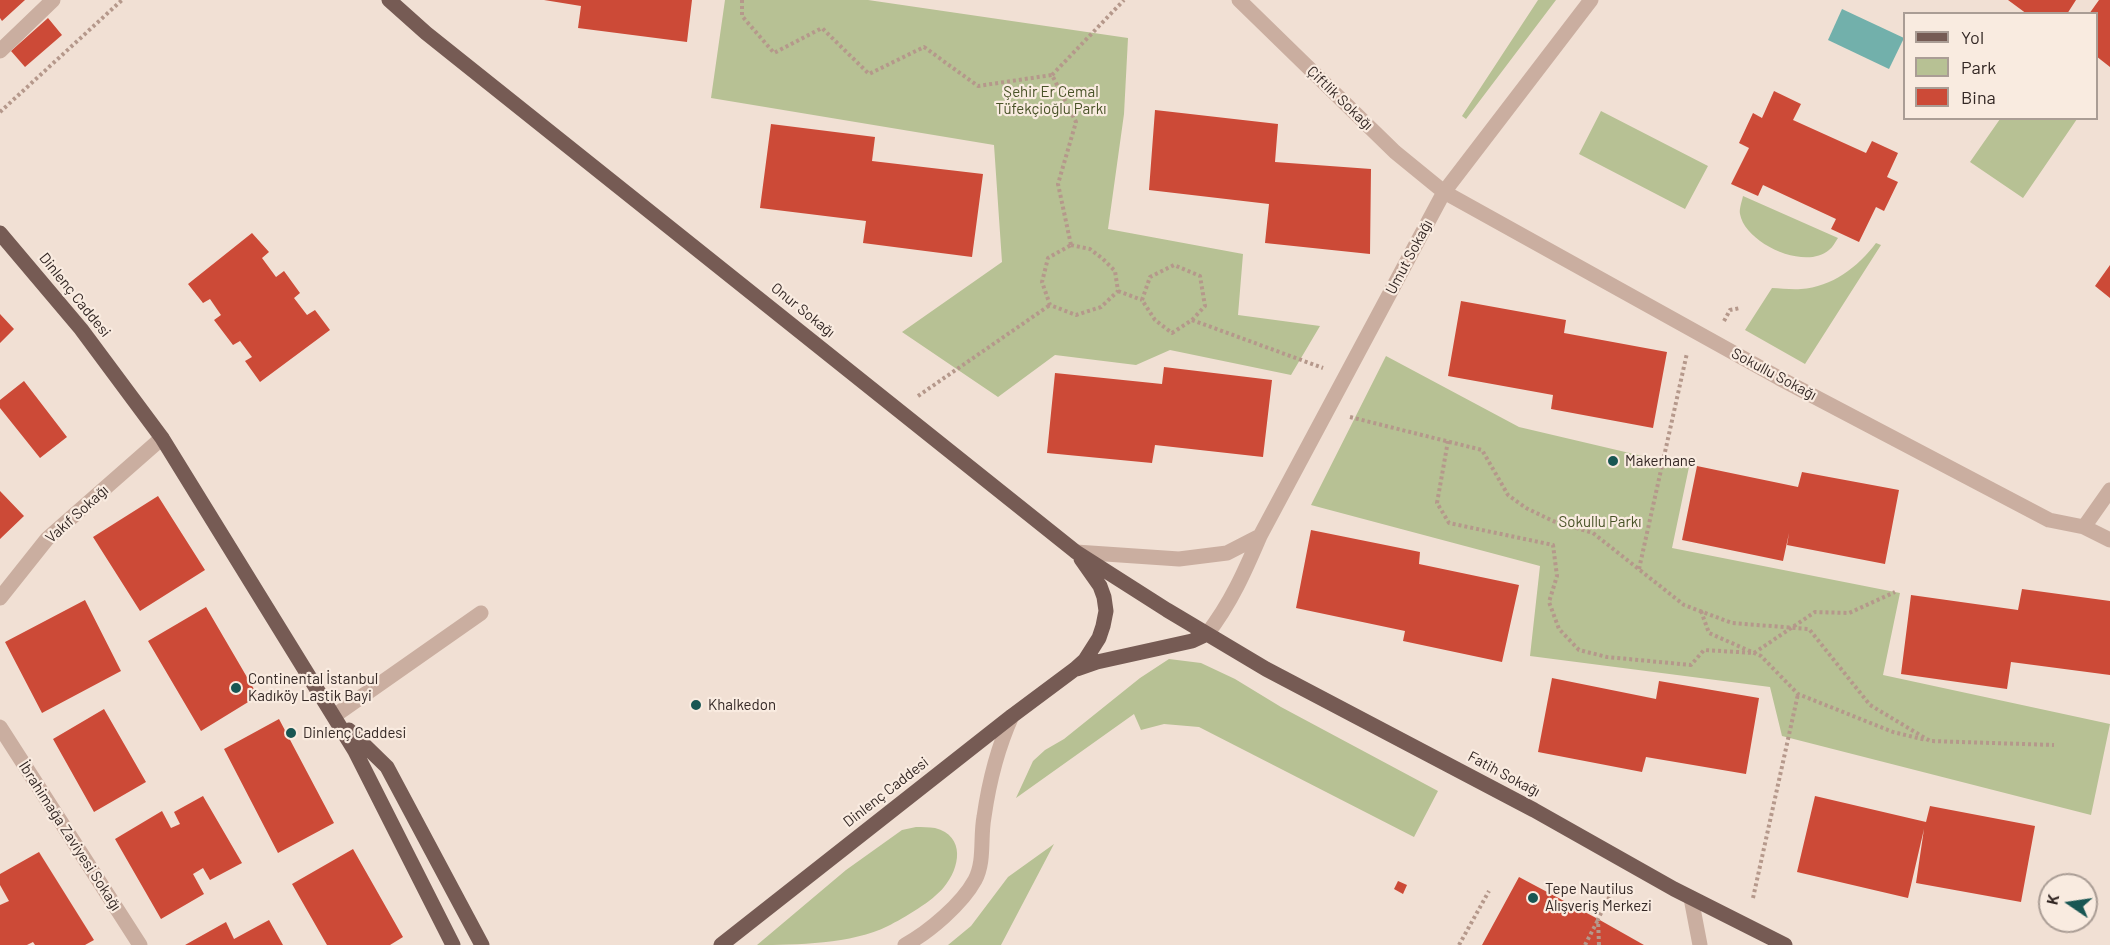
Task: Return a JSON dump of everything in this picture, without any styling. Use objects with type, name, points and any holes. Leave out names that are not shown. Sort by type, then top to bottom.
[{"type":"main road","name":"Onur Sokağı","points":[[392,1],[1076,552],[1207,634]]},
{"type":"main road","name":"Dinlenç Caddesi","points":[[0,233],[81,329],[162,438],[355,751],[453,945]]},
{"type":"main road","name":"Dinlenç Caddesi","points":[[721,945],[732,939],[1011,716],[1075,669],[1094,648],[1103,627],[1106,611],[1104,597],[1100,586],[1076,552]]},
{"type":"main road","name":"Dinlenç Caddesi","points":[[1075,669],[1192,641],[1207,634]]},
{"type":"main road","name":"Fatih Sokağı","points":[[1207,634],[1266,669],[1544,815],[1690,898],[1785,945]]},
{"type":"main road","name":"Dinlenç Caddesi","points":[[334,716],[387,767],[482,945]]},
{"type":"street","points":[[0,51],[53,0]]},
{"type":"street","name":"Çiftlik Sokağı","points":[[1239,0],[1395,152],[1444,192]]},
{"type":"street","name":"Umut Sokağı","points":[[1207,634],[1235,593],[1260,536],[1444,192],[1591,0]]},
{"type":"street","name":"Sokullu Sokağı","points":[[1444,192],[1779,378],[2049,520],[2084,527],[2110,540]]},
{"type":"street","name":"Vakıf Sokağı","points":[[0,597],[47,539],[162,438]]},
{"type":"street","points":[[2084,527],[2110,490]]},
{"type":"street","points":[[1076,552],[1179,559],[1227,553],[1260,536]]},
{"type":"street","points":[[334,716],[481,613]]},
{"type":"street","points":[[905,945],[916,939],[959,903],[975,879],[981,860],[983,820],[994,765],[998,747],[1011,716]]},
{"type":"street","name":"İbrahimağa Zaviyesi Sokağı","points":[[0,727],[138,944]]},
{"type":"street","points":[[1690,898],[1700,945]]},
{"type":"path","points":[[0,112],[122,0]]},
{"type":"path","points":[[742,0],[742,16],[774,53],[822,27],[869,74],[924,47],[978,86],[1052,75],[1124,0]]},
{"type":"path","points":[[1052,75],[1076,122],[1058,184],[1071,245]]},
{"type":"path","points":[[1071,245],[1090,249],[1115,272],[1118,291],[1101,307],[1076,315],[1050,304],[1042,282],[1048,258],[1071,245]]},
{"type":"path","points":[[1118,291],[1142,300],[1155,320],[1172,333],[1192,320],[1205,306],[1200,276],[1174,265],[1150,277],[1142,300]]},
{"type":"path","points":[[899,409],[1050,304]]},
{"type":"path","points":[[1720,330],[1730,310],[1740,308]]},
{"type":"path","points":[[1192,320],[1326,369]]},
{"type":"path","points":[[1638,569],[1689,346]]},
{"type":"path","points":[[1347,416],[1482,450],[1508,495],[1526,508],[1553,521],[1593,533],[1684,605],[1732,623],[1809,629],[1870,705],[1930,741]]},
{"type":"path","points":[[1448,441],[1437,503],[1449,523],[1553,545],[1557,576],[1549,602],[1559,629],[1579,650],[1606,657],[1691,665],[1704,650],[1754,653],[1815,612],[1849,613],[1895,592]]},
{"type":"path","points":[[1701,612],[1709,633],[1761,656],[1798,694],[1893,732],[1930,741],[2054,745]]},
{"type":"path","points":[[1754,897],[1798,694]]},
{"type":"path","points":[[1585,945],[1617,882]]},
{"type":"path","points":[[1459,945],[1489,891]]},
{"type":"path","points":[[1598,919],[1599,945]]},
{"type":"green space","name":"Şehir Er Cemal Tüfekçioğlu Parkı","points":[[725,0],[868,0],[1128,38],[1124,114],[1108,229],[1243,254],[1238,315],[1320,326],[1291,375],[1170,350],[1136,365],[1055,355],[998,397],[902,332],[1002,262],[994,145],[711,98]]},
{"type":"green space","points":[[1538,0],[1556,0],[1466,119],[1462,116]]},
{"type":"green space","points":[[1601,111],[1708,166],[1685,209],[1579,154]]},
{"type":"green space","points":[[1999,120],[2076,120],[2023,198],[1970,162]]},
{"type":"green space","points":[[1743,196],[1838,238],[1830,249],[1818,256],[1806,257],[1777,251],[1764,244],[1744,225],[1740,214]]},
{"type":"green space","points":[[1876,243],[1881,245],[1805,364],[1745,330],[1772,288],[1801,289],[1834,280],[1853,268]]},
{"type":"green space","name":"Sokullu Parkı","points":[[1386,356],[1519,427],[1689,467],[1672,548],[1900,593],[1883,675],[2110,724],[2091,815],[1782,736],[1770,687],[1530,656],[1540,566],[1311,505]]},
{"type":"green space","points":[[1169,659],[1201,663],[1235,679],[1281,707],[1438,791],[1414,837],[1199,727],[1164,724],[1141,730],[1134,714],[1016,798],[1033,761],[1045,750],[1064,739],[1140,678]]},
{"type":"green space","points":[[916,827],[935,828],[945,832],[956,845],[954,871],[944,887],[926,903],[888,926],[858,937],[806,944],[757,945],[846,870],[902,830]]},
{"type":"green space","points":[[1054,844],[1001,945],[948,945],[971,926],[1008,877]]},
{"type":"water","points":[[1842,9],[1903,38],[1889,69],[1828,40]]},
{"type":"building","points":[[0,0],[25,0],[2,21]]},
{"type":"building","points":[[544,0],[692,0],[687,42],[578,28],[581,6]]},
{"type":"building","points":[[2008,0],[2076,0],[2068,12],[2024,12]]},
{"type":"building","points":[[2099,0],[2110,0],[2110,67],[2098,58],[2098,12],[2090,12]]},
{"type":"building","points":[[48,18],[62,35],[25,67],[11,51]]},
{"type":"building","points":[[1774,91],[1801,104],[1793,120],[1866,153],[1872,141],[1898,153],[1887,177],[1898,182],[1884,211],[1876,207],[1859,242],[1831,229],[1836,219],[1763,185],[1758,196],[1731,184],[1749,148],[1739,143],[1753,113],[1762,118]]},
{"type":"building","points":[[1155,110],[1278,124],[1275,162],[1371,169],[1370,254],[1265,243],[1269,204],[1149,190]]},
{"type":"building","points":[[771,124],[875,137],[872,161],[983,174],[972,257],[863,243],[866,221],[760,208]]},
{"type":"building","points":[[252,233],[269,252],[262,258],[276,277],[284,271],[300,293],[294,298],[307,315],[315,310],[330,330],[260,382],[245,361],[252,357],[240,341],[233,345],[214,320],[221,315],[210,299],[203,303],[188,284]]},
{"type":"building","points":[[2110,265],[2110,298],[2095,286]]},
{"type":"building","points":[[1461,301],[1566,320],[1564,333],[1667,352],[1653,428],[1551,409],[1553,395],[1448,376]]},
{"type":"building","points":[[0,314],[14,329],[0,343]]},
{"type":"building","points":[[1164,367],[1272,380],[1263,457],[1155,445],[1152,463],[1047,453],[1055,373],[1162,384]]},
{"type":"building","points":[[24,381],[67,437],[40,458],[0,408],[0,400]]},
{"type":"building","points":[[1697,466],[1798,487],[1802,472],[1899,490],[1885,564],[1787,545],[1789,533],[1783,561],[1682,540]]},
{"type":"building","points":[[0,491],[24,516],[0,539]]},
{"type":"building","points":[[158,496],[205,570],[140,611],[93,537]]},
{"type":"building","points":[[1311,530],[1420,552],[1419,564],[1519,585],[1502,662],[1403,641],[1405,631],[1296,608]]},
{"type":"building","points":[[2022,589],[2110,601],[2110,675],[2011,662],[2007,689],[1901,674],[1911,595],[2018,610]]},
{"type":"building","points":[[85,600],[121,671],[42,713],[5,642]]},
{"type":"building","points":[[206,607],[258,696],[201,731],[148,641]]},
{"type":"building","points":[[1552,678],[1656,699],[1659,681],[1759,698],[1746,774],[1646,757],[1642,772],[1538,752]]},
{"type":"building","points":[[104,709],[146,782],[94,812],[53,739]]},
{"type":"building","points":[[279,719],[334,823],[278,853],[224,749]]},
{"type":"building","points":[[203,796],[242,863],[210,880],[203,868],[193,874],[204,894],[161,919],[115,839],[162,811],[171,828],[180,824],[174,812]]},
{"type":"building","points":[[1815,796],[1926,822],[1930,806],[2035,826],[2021,902],[1916,883],[1924,829],[1908,898],[1797,872]]},
{"type":"building","points":[[353,849],[403,937],[390,945],[327,945],[292,884]]},
{"type":"building","points":[[39,852],[94,940],[85,945],[35,945],[33,942],[27,945],[0,945],[0,905],[9,901],[0,885],[0,874]]},
{"type":"building","name":"Tepe Nautilus Alışveriş Merkezi","points":[[1519,877],[1598,919],[1644,945],[1482,945]]},
{"type":"building","points":[[1398,881],[1407,885],[1403,894],[1394,889]]},
{"type":"building","points":[[269,920],[283,945],[185,945],[226,922],[234,939]]},
{"type":"place","name":"Makerhane","points":[[1613,461]]},
{"type":"place","name":"Continental İstanbul Kadıköy Lastik Bayi","points":[[236,688]]},
{"type":"place","name":"Khalkedon","points":[[696,705]]},
{"type":"place","name":"Dinlenç Caddesi","points":[[291,733]]},
{"type":"place","name":"Tepe Nautilus Alışveriş Merkezi","points":[[1533,898]]}]
